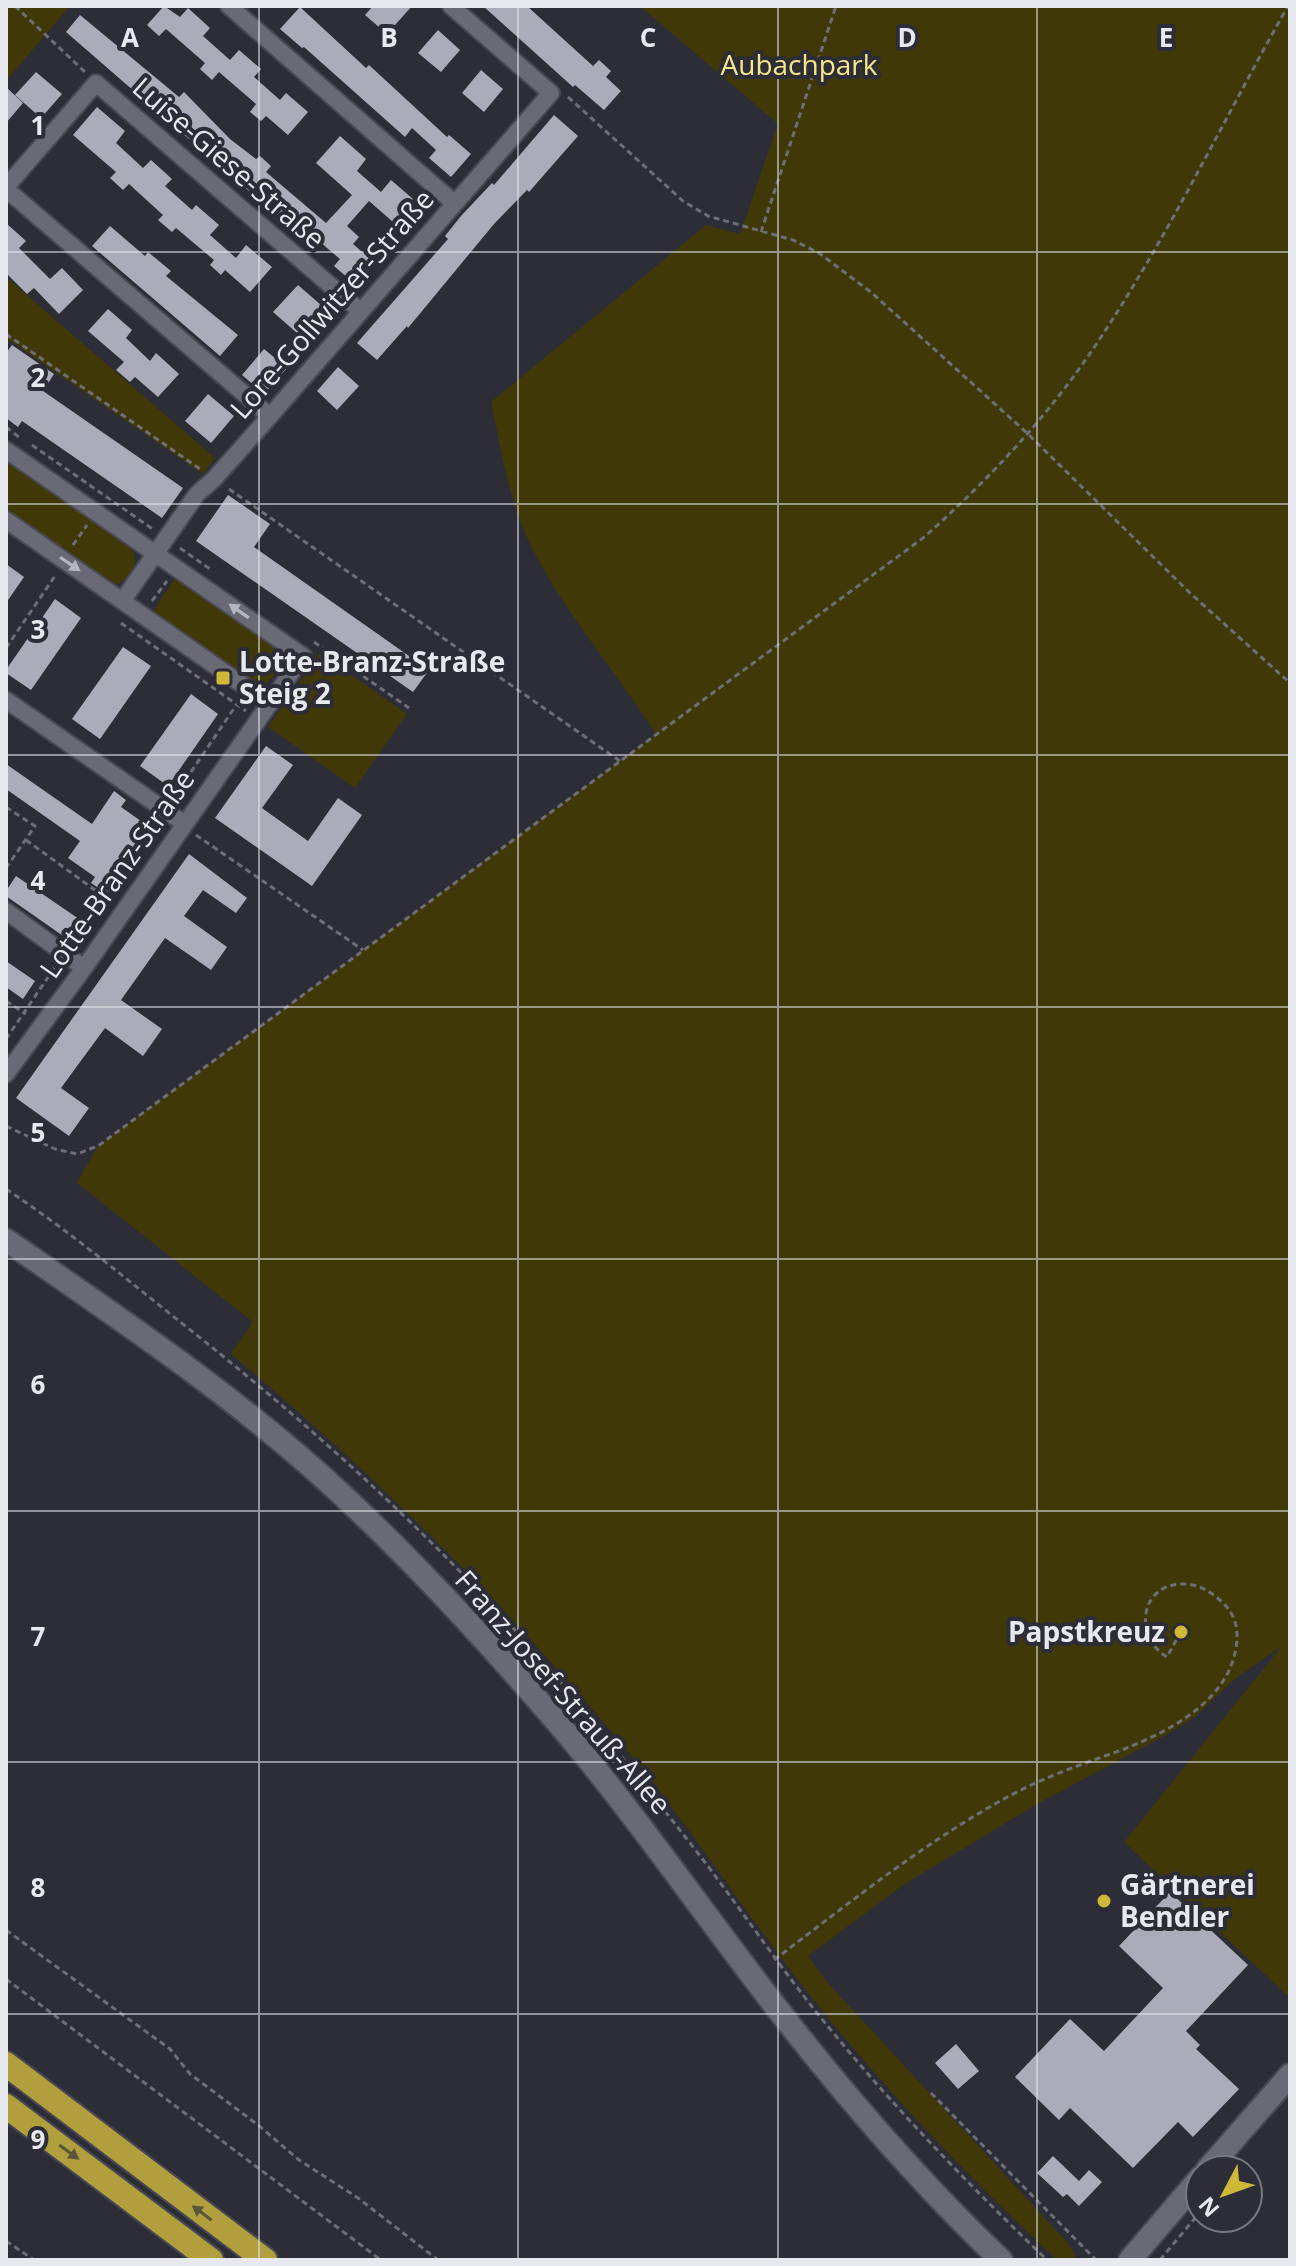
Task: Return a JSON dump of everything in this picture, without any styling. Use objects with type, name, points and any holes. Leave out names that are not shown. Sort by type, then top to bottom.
[{"type":"highway","points":[[6,2064],[265,2260]]},
{"type":"highway","points":[[6,2106],[211,2260]]},
{"type":"street","points":[[229,6],[454,203]]},
{"type":"street","points":[[451,6],[551,93]]},
{"type":"street","name":"Luise-Giese-Straße","points":[[270,416],[6,188],[96,83],[359,310]]},
{"type":"street","name":"Lore-Gollwitzer-Straße","points":[[123,600],[197,494],[270,416],[359,310],[551,93]]},
{"type":"street","points":[[6,450],[176,567]]},
{"type":"street","points":[[6,520],[270,704]]},
{"type":"street","name":"Lotte-Branz-Straße","points":[[6,1074],[303,656],[176,567]]},
{"type":"street","points":[[6,700],[185,824]]},
{"type":"street","points":[[6,911],[84,968]]},
{"type":"street","name":"Franz-Josef-Strauß-Allee","points":[[6,1240],[171,1357],[286,1446],[339,1492],[442,1596],[609,1784],[776,2008],[868,2119],[920,2179],[1001,2260]]},
{"type":"street","points":[[1221,2154],[1290,2075]]},
{"type":"street","points":[[1130,2260],[1184,2197]]},
{"type":"path","points":[[15,6],[96,83]]},
{"type":"path","points":[[761,232],[836,6]]},
{"type":"path","points":[[6,1126],[55,1149],[77,1154],[98,1146],[923,538],[999,467],[1061,393],[1103,335],[1157,245],[1288,6]]},
{"type":"path","points":[[551,93],[564,93],[683,201],[708,216],[793,240],[843,270],[1027,433],[1190,593],[1290,683]]},
{"type":"path","points":[[6,334],[620,761]]},
{"type":"path","points":[[6,648],[107,497]]},
{"type":"path","points":[[132,630],[187,552]]},
{"type":"path","points":[[119,621],[259,720]]},
{"type":"path","points":[[6,1039],[237,704]]},
{"type":"path","points":[[6,807],[35,826],[6,868]]},
{"type":"path","points":[[185,824],[363,950]]},
{"type":"path","points":[[26,840],[124,910]]},
{"type":"path","points":[[6,1001],[42,1025]]},
{"type":"path","points":[[774,1960],[903,1863],[1002,1800],[1060,1773],[1159,1734],[1188,1715],[1210,1697],[1227,1677],[1238,1638],[1236,1623],[1229,1609],[1215,1595],[1200,1587],[1181,1584],[1166,1587],[1154,1595],[1144,1617],[1145,1630],[1151,1642],[1158,1652],[1167,1657],[1179,1635]]},
{"type":"path","points":[[6,1930],[170,2049],[190,2074],[299,2160],[358,2198],[438,2260]]},
{"type":"path","points":[[6,1979],[381,2260]]},
{"type":"path","points":[[931,2093],[1096,2260]]},
{"type":"path","points":[[1160,2260],[1184,2231]]},
{"type":"path","points":[[6,2241],[34,2260]]},
{"type":"green space","points":[[6,6],[70,6],[6,81]]},
{"type":"green space","name":"Aubachpark","points":[[640,6],[1290,6],[1290,1998],[1124,1842],[1282,1646],[1236,1678],[1196,1716],[1037,1804],[903,1885],[808,1956],[827,1982],[1066,2241],[1076,2256],[1072,2260],[1057,2260],[1025,2230],[876,2074],[798,1980],[647,1775],[501,1607],[343,1452],[231,1354],[253,1322],[77,1183],[98,1146],[656,734],[574,617],[530,544],[511,492],[491,402],[706,225],[740,234],[778,124]]},
{"type":"green space","points":[[6,277],[215,458],[203,474],[6,338]]},
{"type":"green space","points":[[6,459],[127,543],[135,560],[129,575],[118,584],[105,581],[6,512]]},
{"type":"green space","points":[[176,577],[274,648],[280,665],[267,683],[252,682],[152,613]]},
{"type":"green space","points":[[320,653],[407,714],[355,788],[268,727]]},
{"type":"building","points":[[164,6],[180,17],[188,8],[210,28],[203,36],[230,60],[239,50],[261,69],[254,77],[280,100],[286,93],[308,112],[288,135],[266,116],[261,121],[250,112],[256,104],[219,72],[212,80],[200,69],[205,63],[166,29],[159,36],[147,25]]},
{"type":"building","points":[[373,6],[412,6],[387,34],[365,15]]},
{"type":"building","points":[[483,6],[527,6],[593,66],[599,60],[611,71],[606,77],[621,91],[604,110],[575,85],[573,87]]},
{"type":"building","points":[[300,7],[366,68],[369,65],[447,137],[449,135],[471,154],[451,177],[429,158],[436,150],[412,128],[405,137],[280,29]]},
{"type":"building","points":[[80,15],[179,97],[184,92],[230,139],[256,159],[260,156],[271,166],[266,172],[326,223],[352,195],[316,163],[340,136],[366,159],[357,171],[381,192],[391,180],[413,199],[393,222],[369,201],[347,226],[359,237],[353,244],[375,263],[356,285],[334,266],[340,259],[314,236],[308,242],[66,32]]},
{"type":"building","points":[[438,30],[460,50],[441,72],[418,53]]},
{"type":"building","points":[[481,70],[503,89],[484,112],[462,93]]},
{"type":"building","points":[[36,72],[62,94],[41,118],[15,95]]},
{"type":"building","points":[[6,87],[23,103],[6,123]]},
{"type":"building","points":[[97,107],[125,131],[116,143],[143,168],[151,160],[172,179],[165,186],[192,210],[196,205],[219,225],[210,235],[236,258],[246,245],[272,267],[250,292],[225,270],[221,275],[210,265],[214,260],[176,228],[172,232],[158,220],[163,215],[129,184],[123,190],[110,178],[116,172],[73,135]]},
{"type":"building","points":[[554,115],[578,136],[529,192],[527,190],[494,224],[408,328],[377,360],[357,343],[448,239],[445,236],[461,216],[492,183],[494,185]]},
{"type":"building","points":[[6,223],[26,241],[19,248],[50,279],[62,268],[83,290],[59,314],[34,288],[27,294],[6,273]]},
{"type":"building","points":[[110,226],[145,256],[148,252],[171,271],[166,276],[238,335],[220,356],[92,246]]},
{"type":"building","points":[[298,285],[321,305],[297,333],[273,312]]},
{"type":"building","points":[[108,309],[132,330],[126,338],[150,361],[156,353],[179,374],[158,397],[135,377],[130,382],[116,370],[124,362],[88,331]]},
{"type":"building","points":[[12,345],[54,374],[43,391],[183,488],[162,518],[22,421],[18,427],[6,418],[6,353]]},
{"type":"building","points":[[264,349],[287,368],[264,394],[242,375]]},
{"type":"building","points":[[338,367],[359,386],[337,410],[317,391]]},
{"type":"building","points":[[208,394],[234,416],[211,443],[185,421]]},
{"type":"building","points":[[228,495],[270,524],[254,547],[429,670],[413,692],[196,541]]},
{"type":"building","points":[[6,564],[24,577],[6,603]]},
{"type":"building","points":[[55,599],[81,618],[31,690],[6,670]]},
{"type":"building","points":[[123,647],[151,666],[100,739],[72,719]]},
{"type":"building","points":[[191,694],[218,714],[168,786],[140,766]]},
{"type":"building","points":[[266,746],[293,765],[262,808],[308,841],[338,798],[362,815],[312,886],[215,818]]},
{"type":"building","points":[[6,764],[92,824],[114,791],[126,800],[121,807],[148,826],[103,891],[91,883],[95,877],[68,858],[80,841],[6,789]]},
{"type":"building","points":[[189,854],[247,898],[236,913],[203,890],[184,916],[227,947],[211,970],[165,938],[121,1000],[162,1029],[143,1056],[105,1028],[61,1088],[89,1108],[69,1136],[16,1098]]},
{"type":"building","points":[[16,876],[79,919],[66,938],[6,896]]},
{"type":"building","points":[[6,961],[35,981],[23,999],[6,987]]},
{"type":"building","points":[[1170,1892],[1248,1965],[1186,2031],[1200,2045],[1196,2049],[1239,2089],[1193,2137],[1178,2122],[1133,2168],[1070,2108],[1059,2120],[1015,2077],[1070,2019],[1104,2051],[1163,1988],[1119,1946]]},
{"type":"building","points":[[956,2044],[979,2071],[958,2089],[935,2063]]},
{"type":"building","points":[[1053,2156],[1079,2181],[1089,2170],[1102,2182],[1079,2206],[1067,2194],[1063,2197],[1037,2173]]},
{"type":"place","name":"Lotte-Branz-Straße Steig 2","points":[[223,678]]},
{"type":"place","name":"Papstkreuz","points":[[1181,1632]]},
{"type":"place","name":"Gärtnerei Bendler","points":[[1104,1901]]}]
